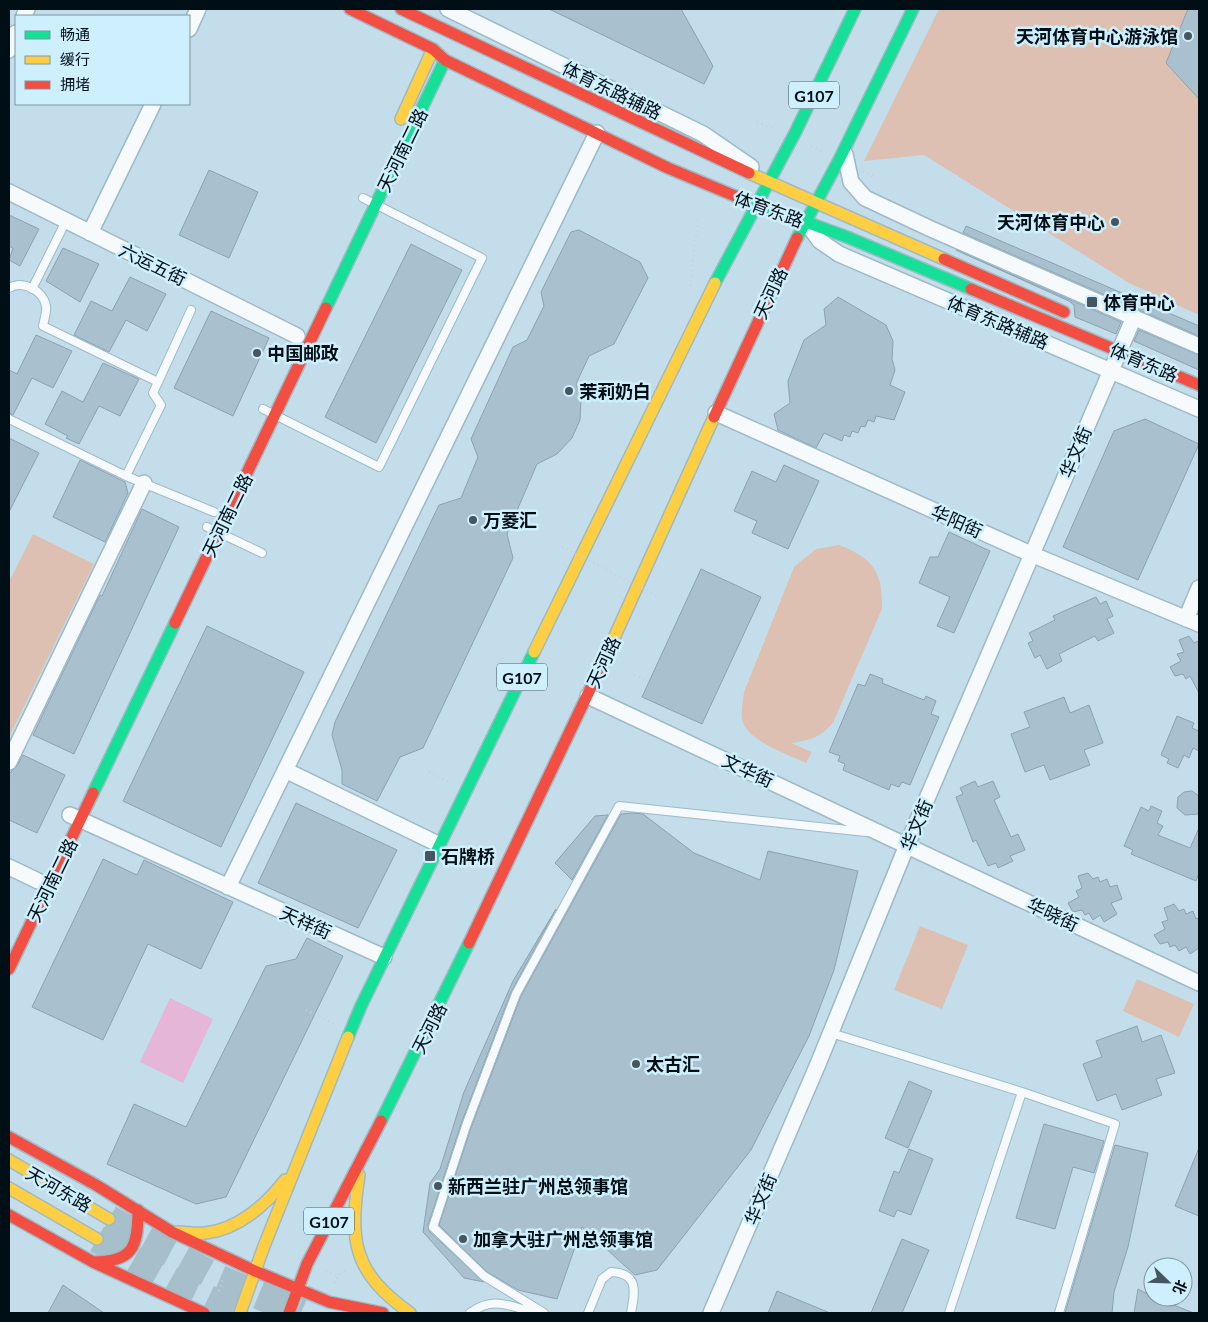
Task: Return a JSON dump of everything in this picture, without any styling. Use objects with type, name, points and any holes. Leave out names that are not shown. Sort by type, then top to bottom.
[{"type":"main road","name":"体育东路","points":[[350,9],[433,49],[445,60],[668,168],[758,205],[1123,341],[1199,385]]},
{"type":"main road","name":"体育东路","points":[[400,9],[694,149],[818,202],[962,269],[1079,318]]},
{"type":"main road","name":"G107","points":[[240,1313],[254,1271],[340,1054],[384,957],[695,322],[793,137],[854,9]]},
{"type":"main road","name":"天河路","points":[[289,1313],[307,1264],[449,986],[588,696],[773,285],[843,157],[913,9]]},
{"type":"main road","name":"天河南二路","points":[[395,131],[433,49]]},
{"type":"main road","name":"天河南二路","points":[[36,885],[75,818],[218,532],[445,60]]},
{"type":"main road","name":"天河南二路","points":[[200,541],[216,508]]},
{"type":"main road","name":"天河南二路","points":[[9,969],[133,683]]},
{"type":"main road","points":[[9,1137],[138,1210],[172,1232],[254,1271],[297,1290],[335,1303],[383,1313]]},
{"type":"main road","points":[[363,1153],[356,1194],[354,1232],[360,1261],[370,1281],[388,1299],[410,1313]]},
{"type":"main road","points":[[172,1232],[206,1233],[238,1221],[266,1202],[279,1189],[301,1156]]},
{"type":"main road","name":"天河东路","points":[[9,1160],[109,1218]]},
{"type":"main road","name":"天河东路","points":[[9,1188],[97,1239]]},
{"type":"main road","points":[[94,1262],[118,1262],[129,1254],[139,1232],[138,1210]]},
{"type":"main road","points":[[9,1215],[94,1262],[204,1313]]},
{"type":"main road","points":[[94,1262],[136,1295]]},
{"type":"street","points":[[190,27],[198,9]]},
{"type":"street","name":"体育东路辅路","points":[[448,9],[703,134],[770,181]]},
{"type":"street","points":[[9,50],[15,35]]},
{"type":"street","points":[[90,233],[153,105]]},
{"type":"street","points":[[228,887],[597,133]]},
{"type":"street","points":[[843,157],[851,182],[865,198],[931,229],[1199,346]]},
{"type":"street","name":"六运五街","points":[[9,192],[297,336]]},
{"type":"street","name":"体育东路辅路","points":[[806,222],[820,241],[839,254],[1199,409]]},
{"type":"street","points":[[931,229],[962,269]]},
{"type":"street","name":"华文街","points":[[711,1313],[831,1033],[907,845],[1134,317]]},
{"type":"street","name":"华阳街","points":[[716,413],[1031,554],[1193,621]]},
{"type":"street","points":[[9,762],[144,483]]},
{"type":"street","points":[[1193,621],[1199,588]]},
{"type":"street","name":"文华街","points":[[588,696],[907,845]]},
{"type":"street","points":[[285,770],[438,844]]},
{"type":"street","name":"天祥街","points":[[75,818],[384,957]]},
{"type":"street","name":"华晓街","points":[[907,845],[1199,983]]},
{"type":"street","points":[[9,867],[36,885]]},
{"type":"lane","points":[[263,409],[379,467],[482,258],[362,198]]},
{"type":"lane","points":[[32,288],[66,221]]},
{"type":"lane","points":[[9,288],[14,285],[32,288],[40,294],[46,307],[42,326],[158,382]]},
{"type":"lane","points":[[126,476],[161,405],[153,394],[191,310]]},
{"type":"lane","points":[[9,419],[126,476],[216,508]]},
{"type":"lane","points":[[207,527],[262,553]]},
{"type":"lane","points":[[544,1313],[484,1276],[433,1227],[466,1126],[516,994],[619,806],[884,834]]},
{"type":"lane","points":[[831,1033],[1022,1092],[1115,1124],[1059,1313]]},
{"type":"lane","points":[[950,1313],[1022,1092]]},
{"type":"lane","points":[[588,1313],[602,1279],[611,1272],[622,1272],[632,1280],[635,1293],[631,1313]]},
{"type":"lane","points":[[470,1313],[481,1305],[492,1302],[537,1313]]},
{"type":"path","points":[[757,122],[843,157],[875,177]]},
{"type":"path","points":[[562,547],[658,596]]},
{"type":"path","points":[[634,675],[649,681]]},
{"type":"path","points":[[429,772],[449,782]]},
{"type":"path","points":[[306,1010],[341,1027]]},
{"type":"path","points":[[326,1271],[338,1276],[335,1283]]},
{"type":"shaded area","name":"天河体育中心","points":[[939,9],[1199,9],[1199,315],[1129,283],[924,155],[864,161]]},
{"type":"shaded area","points":[[33,534],[94,564],[9,737],[9,582]]},
{"type":"shaded area","points":[[839,545],[860,555],[874,568],[880,585],[882,609],[833,723],[814,738],[791,743],[812,752],[806,763],[762,742],[747,730],[742,716],[744,692],[794,567],[816,549]]},
{"type":"shaded area","points":[[920,926],[968,945],[942,1009],[894,990]]},
{"type":"shaded area","points":[[1137,979],[1194,1004],[1179,1037],[1123,1011]]},
{"type":"shaded area","points":[[170,998],[213,1019],[183,1083],[140,1062]]},
{"type":"building","points":[[549,9],[681,9],[713,66],[704,84]]},
{"type":"building","name":"天河体育中心游泳馆","points":[[1188,9],[1199,9],[1199,99],[1166,63]]},
{"type":"building","points":[[209,170],[258,192],[229,258],[179,235]]},
{"type":"building","points":[[9,215],[39,229],[20,266],[9,260],[13,248],[9,246]]},
{"type":"building","points":[[966,226],[1199,326],[1199,336],[963,233]]},
{"type":"building","name":"万菱汇","points":[[579,230],[640,262],[648,278],[614,344],[589,356],[576,384],[581,400],[580,420],[572,438],[557,454],[537,464],[507,534],[513,558],[423,748],[400,757],[377,801],[342,784],[342,770],[332,735],[335,722],[439,505],[461,498],[478,457],[471,439],[513,347],[527,340],[544,306],[541,292],[571,232]]},
{"type":"building","points":[[411,244],[462,270],[376,443],[325,417]]},
{"type":"building","points":[[63,248],[99,264],[80,302],[46,281]]},
{"type":"building","points":[[956,250],[1121,322],[1116,334],[1075,317],[1074,305],[1069,301]]},
{"type":"building","points":[[130,277],[166,294],[147,331],[126,320],[109,352],[74,335],[91,301],[112,311]]},
{"type":"building","points":[[838,297],[886,325],[893,341],[892,359],[895,370],[890,385],[905,392],[894,420],[876,416],[874,422],[868,420],[865,427],[861,426],[858,433],[852,431],[850,437],[844,435],[842,441],[824,433],[816,448],[778,430],[774,414],[790,403],[788,381],[804,340],[826,325],[824,309]]},
{"type":"building","points":[[211,311],[269,338],[233,416],[174,388]]},
{"type":"building","points":[[1139,330],[1199,355],[1199,370],[1134,341]]},
{"type":"building","points":[[36,335],[72,351],[53,388],[32,378],[13,415],[9,413],[9,370],[17,374]]},
{"type":"building","points":[[103,363],[139,379],[120,416],[99,406],[79,444],[45,424],[62,391],[83,402]]},
{"type":"building","points":[[1145,419],[1199,444],[1138,580],[1063,547],[1114,431]]},
{"type":"building","points":[[9,438],[39,453],[9,512]]},
{"type":"building","points":[[80,460],[125,482],[128,493],[105,542],[53,517]]},
{"type":"building","points":[[784,465],[819,481],[788,549],[752,533],[757,521],[734,511],[752,471],[776,482]]},
{"type":"building","points":[[142,509],[179,527],[74,754],[33,735],[100,595],[102,596]]},
{"type":"building","points":[[949,532],[990,551],[954,633],[937,626],[950,597],[919,583],[930,557],[938,557]]},
{"type":"building","points":[[701,569],[761,597],[702,724],[642,697]]},
{"type":"building","points":[[1096,597],[1100,604],[1106,601],[1113,616],[1107,619],[1114,633],[1098,641],[1095,636],[1059,654],[1062,661],[1047,669],[1040,655],[1035,658],[1028,643],[1033,641],[1029,633],[1055,620],[1053,616]]},
{"type":"building","points":[[207,626],[304,672],[221,847],[123,801]]},
{"type":"building","points":[[1189,636],[1194,643],[1199,641],[1199,693],[1190,676],[1186,679],[1183,674],[1175,676],[1170,667],[1181,661],[1177,654],[1184,652],[1179,640]]},
{"type":"building","points":[[870,674],[883,679],[882,683],[924,700],[926,696],[936,701],[931,714],[939,717],[910,785],[902,782],[899,787],[891,784],[889,790],[843,770],[845,764],[838,761],[840,756],[829,752],[858,684],[865,686]]},
{"type":"building","points":[[1064,697],[1070,713],[1089,705],[1103,743],[1084,750],[1090,765],[1050,780],[1044,765],[1025,772],[1011,734],[1030,727],[1024,712]]},
{"type":"building","points":[[1177,716],[1194,723],[1192,728],[1199,731],[1199,751],[1193,748],[1189,758],[1184,755],[1178,768],[1167,763],[1169,759],[1161,755]]},
{"type":"building","points":[[23,755],[65,775],[37,833],[9,820],[9,774],[17,766]]},
{"type":"building","points":[[975,781],[978,787],[993,781],[1000,797],[994,800],[1011,837],[1018,834],[1025,850],[1010,856],[1013,861],[998,868],[996,863],[988,866],[976,840],[973,842],[956,797],[963,794],[960,788]]},
{"type":"building","points":[[1192,791],[1199,796],[1199,814],[1185,815],[1177,808],[1178,797],[1184,792]]},
{"type":"building","points":[[296,803],[397,850],[358,928],[258,883]]},
{"type":"building","points":[[1151,806],[1162,811],[1157,823],[1163,826],[1158,835],[1190,848],[1199,828],[1199,873],[1196,881],[1131,854],[1133,850],[1124,846],[1141,807],[1149,811]]},
{"type":"building","name":"太古汇","points":[[621,814],[643,814],[694,853],[760,880],[768,851],[858,871],[834,970],[809,1036],[751,1150],[657,1270],[635,1275],[582,1227],[557,1299],[518,1290],[487,1272],[439,1225],[471,1128],[521,996]]},
{"type":"building","points":[[608,815],[572,880],[555,863],[595,816]]},
{"type":"building","points":[[103,859],[137,875],[144,860],[233,902],[201,969],[148,944],[103,1040],[32,1007]]},
{"type":"building","points":[[1088,873],[1093,879],[1098,877],[1100,882],[1107,879],[1110,887],[1117,885],[1122,899],[1111,903],[1117,914],[1104,922],[1100,915],[1093,920],[1089,913],[1085,915],[1082,910],[1073,912],[1068,903],[1079,897],[1076,891],[1082,888],[1078,876]]},
{"type":"building","points":[[1174,904],[1179,911],[1184,909],[1186,914],[1193,911],[1196,919],[1199,918],[1199,948],[1190,954],[1186,947],[1179,951],[1175,945],[1170,947],[1168,942],[1160,944],[1154,935],[1165,929],[1162,922],[1168,920],[1164,908]]},
{"type":"building","points":[[556,909],[511,992],[461,1124],[428,1225],[429,1231],[484,1282],[464,1278],[423,1232],[430,1183],[440,1169],[464,1092],[513,981]]},
{"type":"building","points":[[307,938],[343,956],[226,1197],[196,1204],[107,1164],[134,1104],[186,1127],[266,966],[296,959]]},
{"type":"building","points":[[1137,1026],[1142,1042],[1161,1035],[1175,1073],[1156,1079],[1162,1095],[1122,1110],[1116,1094],[1097,1101],[1083,1064],[1102,1057],[1096,1041]]},
{"type":"building","points":[[909,1081],[932,1091],[908,1148],[885,1138]]},
{"type":"building","points":[[1044,1124],[1104,1141],[1094,1173],[1073,1167],[1055,1229],[1016,1218]]},
{"type":"building","points":[[1115,1145],[1148,1153],[1128,1247],[1114,1292],[1112,1313],[1065,1313]]},
{"type":"building","points":[[1199,1148],[1199,1216],[1175,1206]]},
{"type":"building","points":[[909,1149],[933,1159],[911,1215],[897,1210],[894,1217],[879,1211],[894,1171],[899,1173]]},
{"type":"building","points":[[902,1239],[929,1250],[902,1313],[871,1313]]},
{"type":"building","points":[[63,1285],[104,1313],[48,1313]]},
{"type":"building","points":[[1138,1289],[1143,1292],[1143,1307],[1179,1307],[1194,1313],[1134,1313]]},
{"type":"building","points":[[777,1291],[830,1313],[768,1313]]},
{"type":"tunnel","points":[[109,1219],[215,1277],[301,1313]]},
{"type":"tunnel","points":[[97,1239],[175,1283],[238,1313]]},
{"type":"traffic: fast","points":[[715,283],[795,133],[855,9]]},
{"type":"traffic: fast","points":[[797,238],[839,160],[913,9]]},
{"type":"traffic: fast","points":[[326,308],[445,60]]},
{"type":"traffic: fast","points":[[735,196],[847,237],[971,289]]},
{"type":"traffic: fast","points":[[93,793],[175,623]]},
{"type":"traffic: fast","points":[[348,1037],[361,1006],[534,652]]},
{"type":"traffic: fast","points":[[381,1121],[469,943]]},
{"type":"traffic: slow","points":[[401,119],[433,49]]},
{"type":"traffic: slow","points":[[749,173],[944,259]]},
{"type":"traffic: slow","points":[[534,652],[715,283]]},
{"type":"traffic: slow","points":[[604,660],[714,417]]},
{"type":"traffic: slow","points":[[240,1313],[264,1246],[348,1037]]},
{"type":"traffic: slow","points":[[9,1160],[109,1219]]},
{"type":"traffic: slow","points":[[359,1175],[355,1219],[359,1254],[366,1269],[377,1284],[410,1313]]},
{"type":"traffic: slow","points":[[177,1232],[205,1233],[217,1231],[239,1222],[260,1207],[285,1180]]},
{"type":"traffic: slow","points":[[9,1188],[97,1239]]},
{"type":"traffic: jam","points":[[350,9],[433,49],[445,60],[668,168],[735,196]]},
{"type":"traffic: jam","points":[[401,9],[749,173]]},
{"type":"traffic: jam","points":[[714,417],[797,238]]},
{"type":"traffic: jam","points":[[944,259],[1064,312]]},
{"type":"traffic: jam","points":[[971,289],[1199,385]]},
{"type":"traffic: jam","points":[[175,623],[326,308]]},
{"type":"traffic: jam","points":[[469,943],[604,660]]},
{"type":"traffic: jam","points":[[9,969],[93,793]]},
{"type":"traffic: jam","points":[[289,1313],[307,1264],[381,1121]]},
{"type":"traffic: jam","points":[[9,1137],[96,1185],[172,1232],[255,1271],[329,1302],[383,1313]]},
{"type":"traffic: jam","points":[[93,1262],[117,1259],[130,1250],[137,1234],[138,1210]]},
{"type":"traffic: jam","points":[[9,1215],[93,1262],[204,1313]]},
{"type":"place","name":"天河体育中心游泳馆","points":[[1188,36]]},
{"type":"place","name":"天河体育中心","points":[[1115,222]]},
{"type":"place","name":"体育中心","points":[[1092,302]]},
{"type":"place","name":"中国邮政","points":[[257,353]]},
{"type":"place","name":"茉莉奶白","points":[[569,391]]},
{"type":"place","name":"万菱汇","points":[[473,520]]},
{"type":"place","name":"石牌桥","points":[[430,856]]},
{"type":"place","name":"太古汇","points":[[636,1064]]},
{"type":"place","name":"新西兰驻广州总领事馆","points":[[438,1186]]},
{"type":"place","name":"加拿大驻广州总领事馆","points":[[463,1239]]}]
